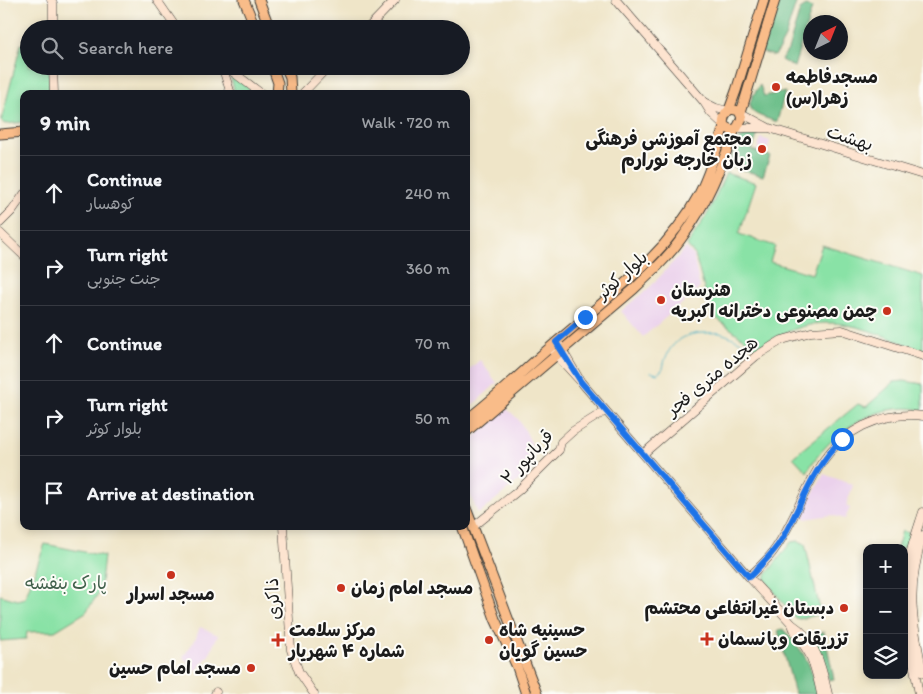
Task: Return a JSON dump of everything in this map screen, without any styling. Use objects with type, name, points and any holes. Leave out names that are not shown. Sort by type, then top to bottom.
[{"type":"main road","points":[[51,0],[53,3],[53,20]]},
{"type":"main road","points":[[157,0],[171,20]]},
{"type":"main road","points":[[244,0],[252,20]]},
{"type":"main road","points":[[259,0],[267,20]]},
{"type":"main road","points":[[375,20],[396,0]]},
{"type":"main road","points":[[616,0],[704,102],[711,114],[724,126],[729,129],[769,128]]},
{"type":"main road","points":[[724,126],[724,117],[736,91],[764,0]]},
{"type":"main road","points":[[736,128],[742,118],[741,113],[746,94],[775,0]]},
{"type":"main road","points":[[54,75],[54,90]]},
{"type":"main road","points":[[226,75],[230,90]]},
{"type":"main road","points":[[236,75],[257,90]]},
{"type":"main road","points":[[275,75],[278,83],[277,90]]},
{"type":"main road","points":[[289,75],[291,90]]},
{"type":"main road","points":[[306,90],[320,75]]},
{"type":"main road","points":[[736,91],[746,94]]},
{"type":"main road","points":[[704,102],[716,108],[735,109],[769,128]]},
{"type":"main road","name":"بلوار کوثر","points":[[716,166],[724,126]]},
{"type":"main road","name":"بلوار کوثر","points":[[470,428],[488,408],[556,349],[658,252],[699,194],[736,128]]},
{"type":"main road","name":"بهشت","points":[[769,128],[923,175]]},
{"type":"main road","points":[[0,134],[20,132]]},
{"type":"main road","points":[[0,223],[20,200]]},
{"type":"main road","points":[[0,233],[20,252]]},
{"type":"main road","name":"هجده متری فجر","points":[[643,454],[756,356],[782,340],[811,332],[842,330],[923,356]]},
{"type":"main road","points":[[556,349],[605,411],[749,577],[814,647],[828,694]]},
{"type":"main road","name":"بلوار کوثر","points":[[470,418],[488,408]]},
{"type":"main road","name":"قربانپور ۲","points":[[473,527],[519,490],[559,450],[561,442],[573,431],[605,411]]},
{"type":"main road","points":[[749,577],[774,550],[782,538],[817,468],[842,439],[855,430],[881,419],[905,415],[923,416]]},
{"type":"main road","points":[[919,694],[904,589],[908,563],[923,512]]},
{"type":"main road","points":[[470,519],[537,694]]},
{"type":"main road","name":"ذاکری","points":[[283,530],[291,650],[299,672],[314,694]]},
{"type":"main road","points":[[463,530],[495,619],[517,667],[526,694]]},
{"type":"main road","points":[[923,535],[915,564],[909,617],[923,672]]},
{"type":"main road","points":[[792,624],[794,633],[809,653],[822,694]]},
{"type":"shaded area","name":"مجتمع آموزشی فرهنگی زبان خارجه نورارم","points":[[761,138],[770,141],[764,160],[755,157]]},
{"type":"shaded area","name":"هنرستان دخترانه اکبریه","points":[[686,248],[693,255],[700,288],[643,337],[621,311],[651,286]]},
{"type":"shaded area","points":[[480,360],[497,383],[470,407],[470,369]]},
{"type":"shaded area","points":[[506,408],[518,419],[534,449],[535,467],[478,514],[470,494],[470,441]]},
{"type":"shaded area","points":[[824,474],[853,485],[846,506],[850,508],[845,519],[831,515],[805,519],[803,511]]},
{"type":"shaded area","points":[[200,627],[218,635],[209,655],[196,671],[183,657],[195,640]]},
{"type":"green space","points":[[780,0],[797,0],[784,40],[775,56],[761,52]]},
{"type":"green space","points":[[806,6],[812,8],[810,15],[803,15],[803,38],[794,67],[781,60],[788,50],[800,10]]},
{"type":"green space","points":[[20,48],[20,75],[49,75],[50,90],[20,90],[20,122],[5,124],[1,121]]},
{"type":"green space","points":[[230,75],[251,90],[234,90]]},
{"type":"green space","points":[[760,85],[764,96],[785,92],[777,122],[755,113],[750,106],[754,94]]},
{"type":"green space","points":[[751,132],[758,133],[752,150],[770,156],[763,176],[729,166],[738,140]]},
{"type":"green space","points":[[726,173],[756,183],[739,234],[775,246],[770,262],[812,274],[822,245],[923,276],[923,350],[863,329],[827,323],[799,328],[756,348],[711,314],[695,255],[687,245],[708,213]]},
{"type":"green space","points":[[904,381],[923,384],[923,410],[906,408],[889,410],[872,415],[856,423],[828,444],[807,472],[793,457],[858,404],[866,407],[894,382]]},
{"type":"green space","points":[[902,531],[912,534],[908,548],[908,544],[898,544]]},
{"type":"green space","points":[[799,541],[805,544],[821,614],[800,619],[795,618],[765,580],[766,575],[791,542]]},
{"type":"green space","name":"پارک بنفشه","points":[[45,544],[104,556],[100,591],[86,612],[55,631],[27,632],[26,639],[0,641],[0,595],[17,600],[25,598]]},
{"type":"green space","points":[[783,629],[806,658],[817,694],[795,694],[778,630]]},
{"type":"green space","points":[[824,632],[834,679],[829,680],[821,655],[806,635]]},
{"type":"waterway","points":[[651,372],[657,374],[663,369],[667,354],[671,348],[676,342],[689,335],[718,333],[745,343]]},
{"type":"place","name":"مسجدفاطمه زهرا(س)","points":[[776,87]]},
{"type":"place","name":"مجتمع آموزشی فرهنگی زبان خارجه نورارم","points":[[762,149]]},
{"type":"place","name":"هنرستان دخترانه اکبریه","points":[[661,300]]},
{"type":"place","name":"چمن مصنوعی","points":[[887,311]]},
{"type":"place","name":"مسجد اسرار","points":[[171,575]]},
{"type":"place","name":"مسجد امام زمان","points":[[341,588]]},
{"type":"place","name":"دبستان غیرانتفاعی محتشم","points":[[844,608]]},
{"type":"place","name":"تزریقات وپانسمان","points":[[707,639]]},
{"type":"place","name":"مرکز سلامت شماره ۴ شهریار","points":[[278,640]]},
{"type":"place","name":"حسینیه شاه حسین گویان","points":[[489,640]]},
{"type":"place","name":"مسجد امام حسین","points":[[251,668]]},
{"type":"route","points":[[585,317],[556,342],[581,382],[749,577],[774,550],[782,538],[817,468],[842,439]]}]
